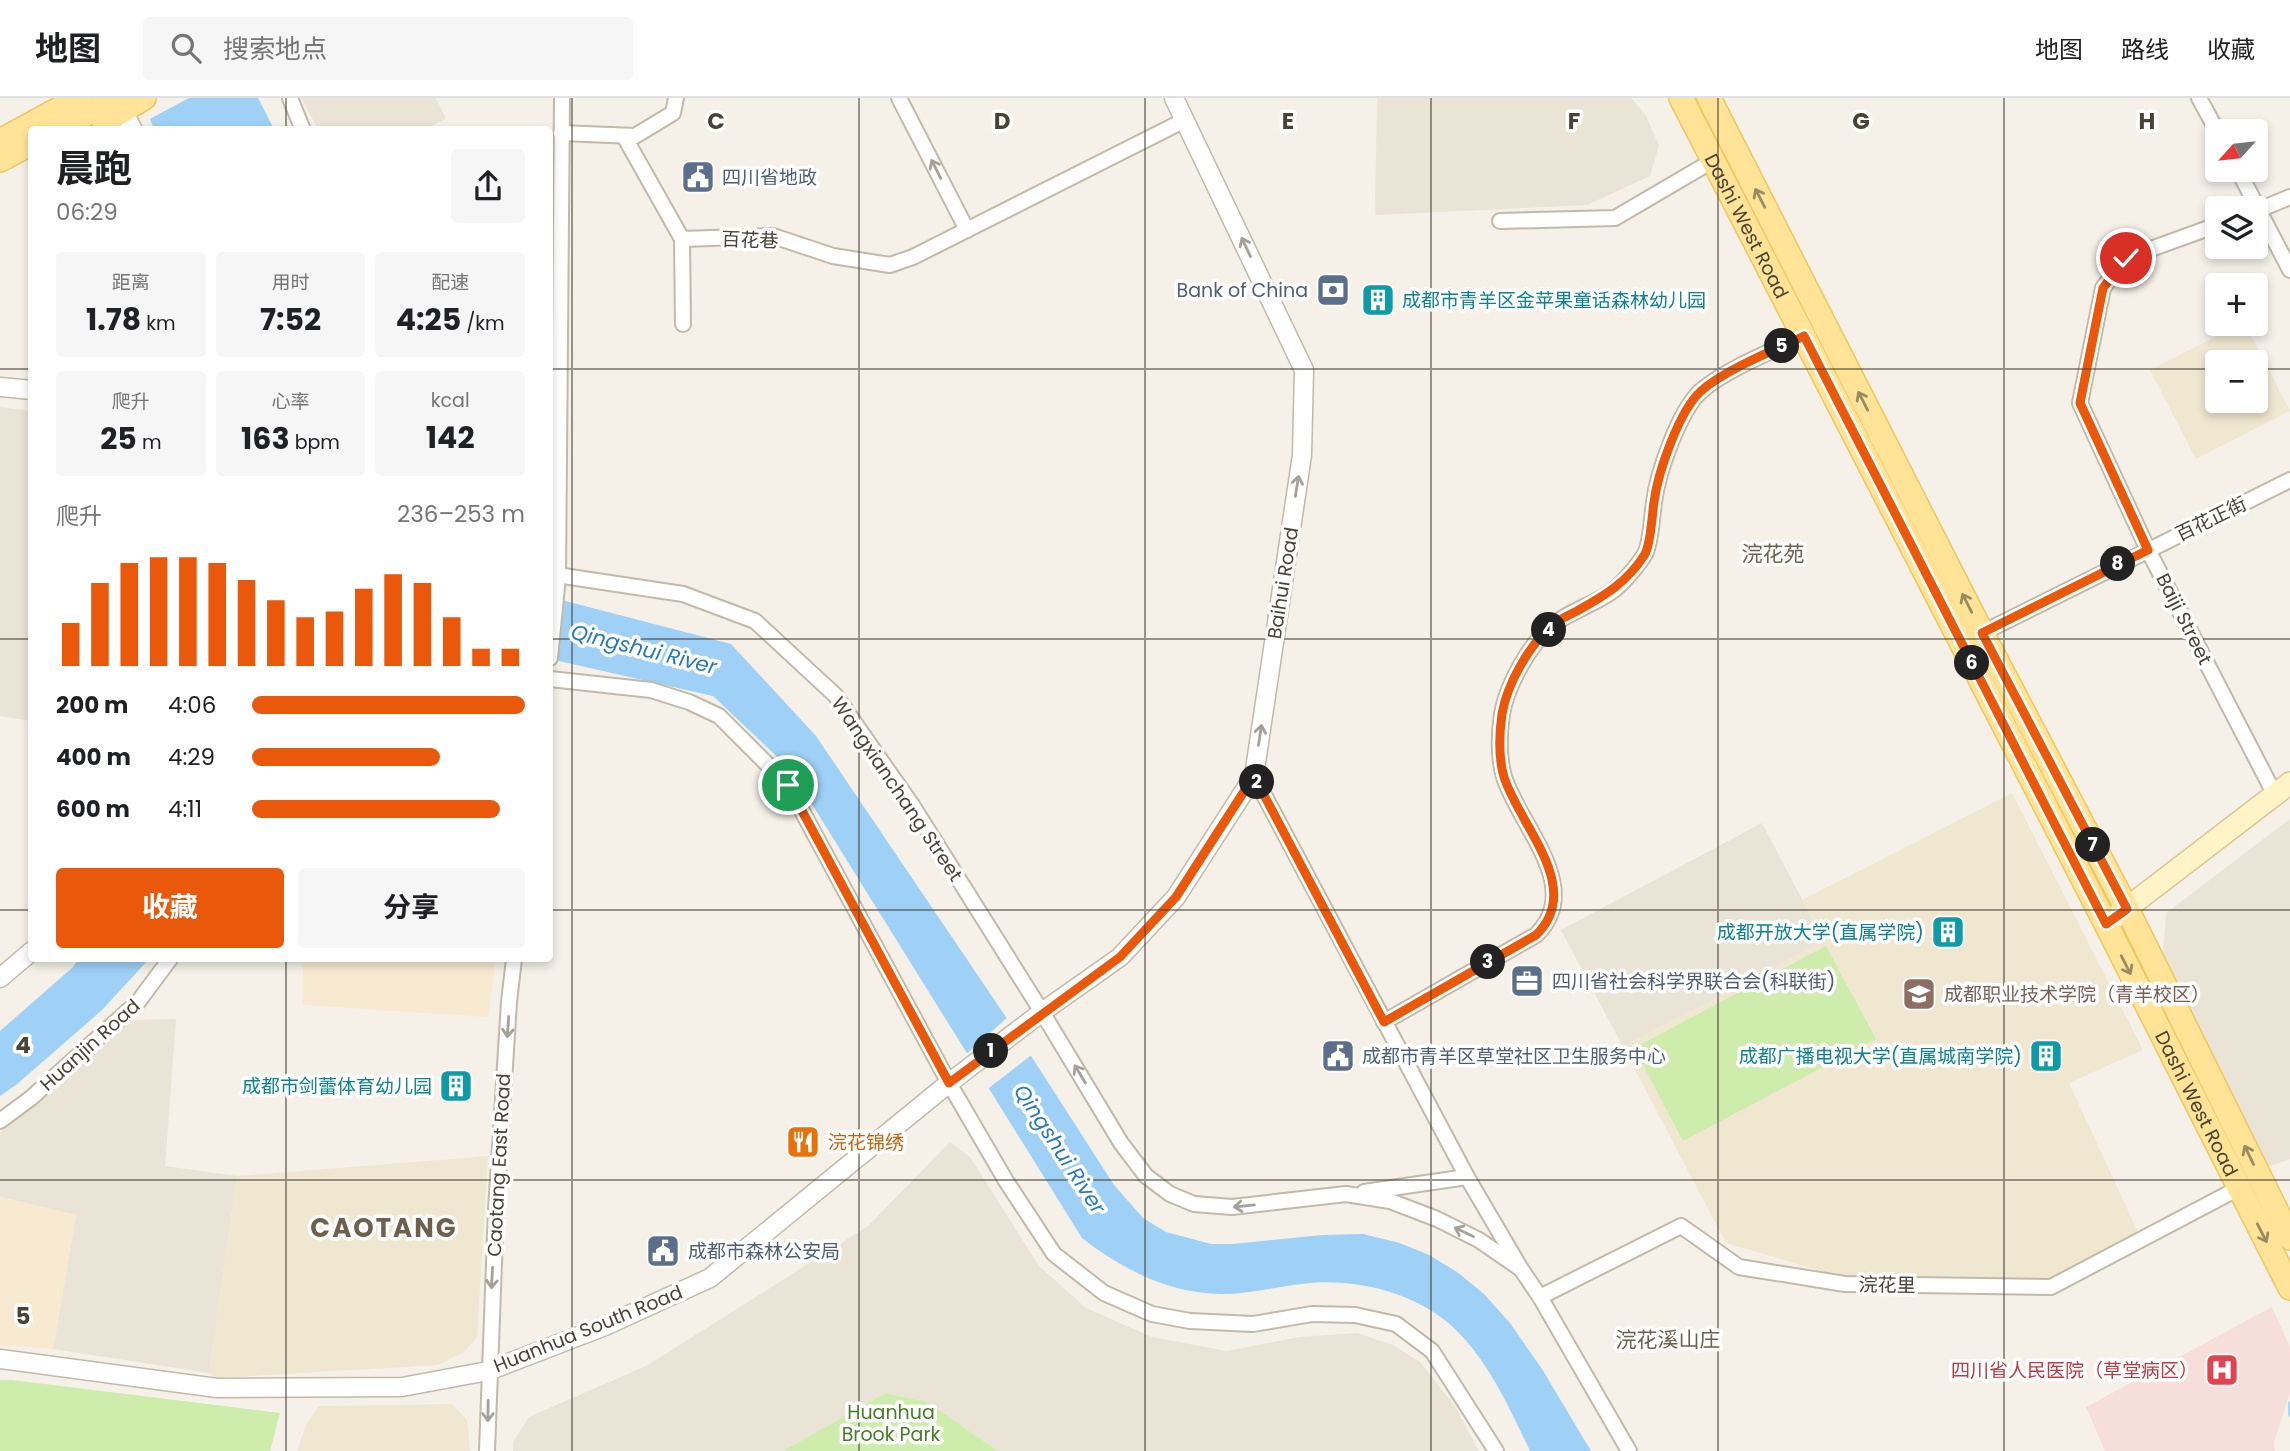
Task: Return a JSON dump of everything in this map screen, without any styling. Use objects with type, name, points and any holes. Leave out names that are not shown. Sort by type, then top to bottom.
[{"type":"main road","points":[[0,125],[48,98]]},
{"type":"main road","points":[[0,141],[79,98]]},
{"type":"main road","name":"Dashi West Road","points":[[1681,98],[2290,1288]]},
{"type":"main road","name":"Dashi West Road","points":[[1709,98],[1982,633],[2127,909],[2290,1238]]},
{"type":"main road","points":[[70,126],[130,109]]},
{"type":"main road","points":[[97,126],[130,109]]},
{"type":"main road","points":[[0,160],[28,145]]},
{"type":"main road","points":[[0,176],[28,161]]},
{"type":"main road","points":[[2106,924],[2283,789]]},
{"type":"street","points":[[290,98],[301,126]]},
{"type":"street","points":[[553,629],[557,592],[554,575],[562,98]]},
{"type":"street","points":[[561,133],[635,136],[673,113],[676,98]]},
{"type":"street","points":[[899,98],[967,230]]},
{"type":"street","name":"Baihui Road","points":[[1042,1012],[1120,957],[1176,897],[1254,776],[1302,455],[1304,370],[1174,98]]},
{"type":"street","points":[[2199,98],[2210,119]]},
{"type":"street","name":"百花巷","points":[[682,239],[773,236],[833,256],[890,265],[913,257],[1185,120]]},
{"type":"street","points":[[624,136],[682,239],[683,324]]},
{"type":"street","points":[[1500,221],[1615,218],[1714,160]]},
{"type":"street","points":[[2268,206],[2290,197]]},
{"type":"street","name":"Baiji Street","points":[[2205,229],[2126,258],[2103,288],[2080,403],[2148,550],[2283,789]]},
{"type":"street","points":[[2268,229],[2290,270]]},
{"type":"street","points":[[1384,1022],[1536,935],[1546,925],[1555,895],[1552,876],[1505,779],[1500,760],[1499,737],[1503,710],[1520,664],[1553,624],[1615,589],[1646,552],[1655,491],[1679,422],[1701,392],[1738,368],[1804,336]]},
{"type":"street","points":[[0,387],[28,390]]},
{"type":"street","name":"百花正街","points":[[1982,633],[2290,480]]},
{"type":"street","name":"Wangxianchang Street","points":[[554,575],[683,594],[755,621],[835,695],[912,805],[1121,1143],[1146,1176],[1170,1194],[1194,1204],[1232,1207],[1346,1194]]},
{"type":"street","points":[[553,679],[651,690],[689,702],[719,716],[788,785],[949,1083],[1006,1181],[1054,1254],[1104,1293],[1152,1314],[1190,1321],[1253,1324],[1312,1314],[1355,1315],[1396,1324],[1432,1351],[1496,1451]]},
{"type":"street","points":[[1254,776],[1467,1177],[1629,1451]]},
{"type":"street","points":[[0,978],[28,954]]},
{"type":"street","name":"Huanjin Road","points":[[0,1121],[32,1098],[138,1002],[168,962]]},
{"type":"street","name":"Caotang East Road","points":[[487,1451],[495,1210],[514,962]]},
{"type":"street","name":"Huanhua South Road","points":[[0,1359],[217,1388],[402,1387],[488,1371],[605,1326],[710,1278],[949,1083],[1042,1012]]},
{"type":"street","points":[[1346,1194],[1467,1177]]},
{"type":"street","name":"浣花里","points":[[1540,1297],[1681,1226],[1739,1267],[1845,1284],[2051,1287],[2239,1188]]},
{"type":"street","points":[[1346,1194],[1390,1201],[1437,1219],[1479,1240],[1521,1269]]},
{"type":"shaded area","points":[[301,98],[436,98],[446,119],[431,126],[316,126]]},
{"type":"shaded area","points":[[1377,98],[1631,98],[1645,114],[1659,145],[1650,176],[1587,205],[1375,215]]},
{"type":"shaded area","points":[[2217,336],[2251,336],[2258,350],[2205,350],[2205,413],[2268,413],[2268,368],[2290,411],[2196,459],[2150,370]]},
{"type":"shaded area","points":[[0,407],[28,411],[28,721],[0,716]]},
{"type":"shaded area","name":"成都职业技术学院（青羊校区）","points":[[2012,793],[2143,1050],[2069,1083],[2138,1232],[2048,1280],[1839,1276],[1726,1243],[1623,1047],[1824,941],[1802,900]]},
{"type":"shaded area","points":[[2290,819],[2290,1159],[2268,1167],[2162,968],[2166,913]]},
{"type":"shaded area","points":[[1762,823],[1824,941],[1623,1047],[1561,930]]},
{"type":"shaded area","points":[[303,962],[496,962],[488,1017],[303,1005]]},
{"type":"shaded area","points":[[176,1019],[165,1166],[237,1176],[209,1373],[53,1349],[76,1215],[0,1197],[0,1133],[129,1020]]},
{"type":"shaded area","points":[[950,1142],[970,1157],[1039,1266],[1086,1308],[1152,1337],[1227,1351],[1299,1337],[1357,1333],[1393,1345],[1420,1362],[1455,1406],[1479,1451],[998,1451],[927,1402],[887,1393],[783,1451],[513,1451],[513,1442],[529,1417],[648,1365],[868,1226]]},
{"type":"shaded area","points":[[488,1156],[477,1337],[464,1352],[438,1365],[217,1378],[209,1373],[237,1176]]},
{"type":"shaded area","points":[[0,1197],[76,1215],[53,1349],[0,1345]]},
{"type":"shaded area","name":"四川省人民医院（草堂病区）","points":[[2272,1307],[2290,1347],[2290,1393],[2274,1442],[2275,1451],[2105,1451],[2086,1407]]},
{"type":"shaded area","points":[[452,1404],[467,1420],[470,1451],[297,1451],[307,1423],[319,1406]]},
{"type":"green space","points":[[1826,946],[1876,1039],[1683,1141],[1634,1048]]},
{"type":"green space","points":[[0,1380],[280,1413],[270,1451],[0,1451]]},
{"type":"green space","name":"Huanhua Brook Park","points":[[886,1393],[927,1402],[998,1451],[783,1451]]},
{"type":"water","points":[[141,98],[258,98],[272,126],[153,126]]},
{"type":"water","name":"Qingshui River","points":[[553,598],[731,644],[816,736],[1008,1020],[1114,1185],[1143,1218],[1166,1232],[1211,1244],[1363,1234],[1400,1243],[1429,1255],[1457,1272],[1484,1294],[1510,1323],[1542,1369],[1591,1451],[1530,1451],[1498,1387],[1467,1342],[1439,1316],[1403,1297],[1363,1285],[1321,1282],[1232,1294],[1184,1290],[1130,1269],[1082,1238],[790,769],[713,696],[553,660]]},
{"type":"water","points":[[77,962],[146,962],[102,1010],[0,1096],[0,1031]]},
{"type":"pier","points":[[138,98],[189,98],[148,120]]},
{"type":"pier","points":[[1009,1016],[1034,1053],[985,1091],[964,1056]]},
{"type":"waterway","points":[[2290,1403],[2290,1415]]},
{"type":"place","name":"四川省地政","points":[[698,177]]},
{"type":"place","name":"Bank of China","points":[[1333,290]]},
{"type":"place","name":"成都市青羊区金苹果童话森林幼儿园","points":[[1378,300]]},
{"type":"place","name":"成都开放大学(直属学院)","points":[[1948,932]]},
{"type":"place","name":"四川省社会科学界联合会(科联街)","points":[[1527,981]]},
{"type":"place","name":"成都职业技术学院（青羊校区）","points":[[1919,994]]},
{"type":"place","name":"成都市青羊区草堂社区卫生服务中心","points":[[1338,1056]]},
{"type":"place","name":"成都广播电视大学(直属城南学院)","points":[[2046,1056]]},
{"type":"place","name":"成都市剑蕾体育幼儿园","points":[[456,1086]]},
{"type":"place","name":"浣花锦绣","points":[[803,1142]]},
{"type":"place","name":"成都市森林公安局","points":[[663,1251]]},
{"type":"place","name":"四川省人民医院（草堂病区）","points":[[2222,1370]]},
{"type":"district","name":"浣花苑","points":[[1773,553]]},
{"type":"district","name":"CAOTANG","points":[[384,1228]]},
{"type":"district","name":"浣花溪山庄","points":[[1668,1339]]},
{"type":"route","points":[[788,785],[949,1083],[1120,957],[1176,897],[1254,776],[1384,1022],[1536,935],[1546,925],[1555,895],[1552,876],[1505,779],[1500,760],[1499,737],[1503,710],[1520,664],[1553,624],[1615,589],[1646,552],[1655,491],[1679,422],[1701,392],[1738,368],[1804,336],[2106,924],[2127,909],[1982,633],[2148,550],[2080,403],[2103,288],[2126,258]]}]
